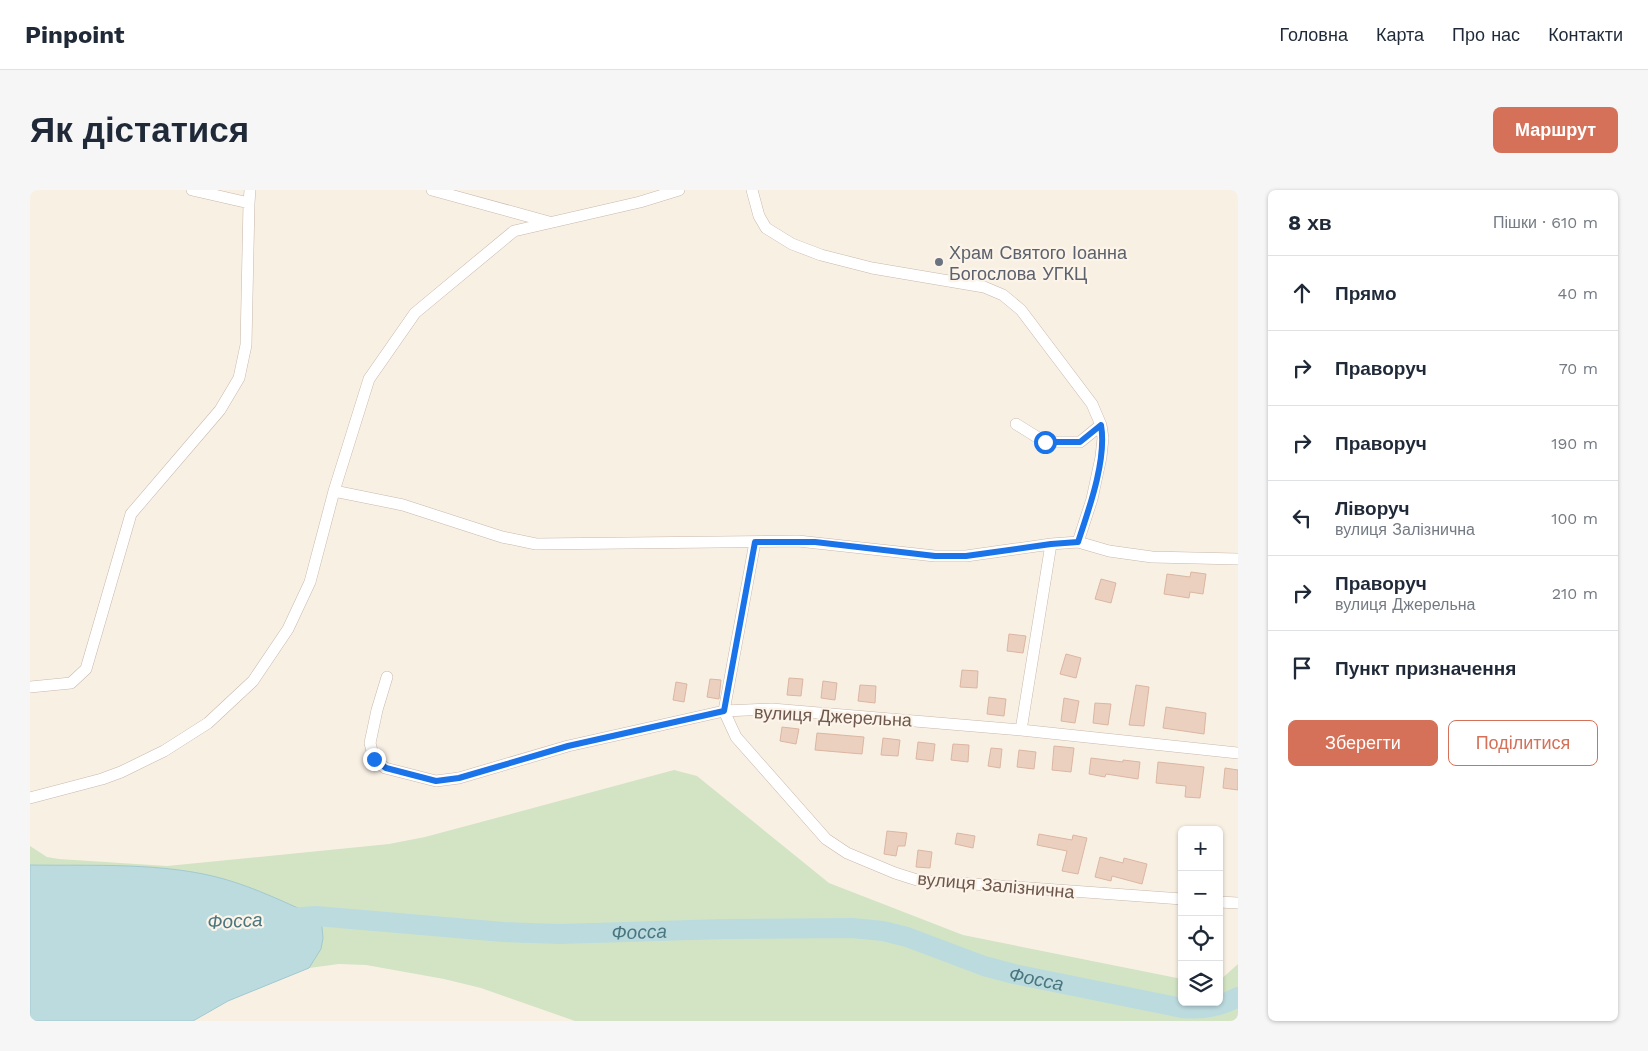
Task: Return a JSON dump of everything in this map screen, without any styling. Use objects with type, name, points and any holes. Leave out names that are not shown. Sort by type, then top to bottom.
[{"type":"street","points":[[192,190],[249,203]]},
{"type":"street","points":[[30,687],[71,683],[86,669],[131,514],[220,410],[239,378],[246,345],[250,190]]},
{"type":"street","points":[[432,190],[551,222]]},
{"type":"street","points":[[30,798],[102,780],[164,751],[208,723],[253,681],[288,629],[310,582],[334,492],[369,380],[415,313],[514,231],[640,202],[679,190]]},
{"type":"street","points":[[752,190],[759,216],[766,228],[792,244],[821,256],[872,268],[984,287],[1003,296],[1021,310],[1092,404],[1101,425],[1104,438],[1099,465],[1092,499],[1078,542]]},
{"type":"street","points":[[1016,424],[1045,442],[1080,442],[1101,425]]},
{"type":"street","points":[[334,492],[403,505],[502,537],[536,544],[815,542],[935,556],[966,556],[1078,542],[1109,551],[1152,557],[1238,559]]},
{"type":"street","points":[[724,711],[755,542]]},
{"type":"street","points":[[1020,730],[1051,544]]},
{"type":"street","name":"вулиця Джерельна","points":[[387,677],[370,743],[374,759],[386,768],[436,781],[459,778],[568,746],[724,711],[784,709],[1020,730],[1238,753]]},
{"type":"street","name":"вулиця Залізнична","points":[[724,711],[736,737],[817,831],[836,847],[895,874],[907,878],[928,880],[1178,899]]},
{"type":"street","points":[[1223,902],[1238,904]]},
{"type":"green space","points":[[674,770],[697,776],[829,883],[963,935],[1178,978],[1178,1006],[1223,1006],[1223,977],[1238,964],[1238,1021],[575,1021],[481,988],[444,979],[366,965],[339,964],[309,968],[228,1001],[30,887],[30,846],[47,857],[59,859],[167,866],[389,844],[425,837]]},
{"type":"water","points":[[30,865],[153,867],[224,879],[259,891],[316,916],[322,927],[321,949],[309,968],[228,1001],[193,1021],[30,1021]]},
{"type":"building","points":[[1191,572],[1206,574],[1203,594],[1190,592],[1189,598],[1164,594],[1167,574],[1190,577]]},
{"type":"building","points":[[1101,579],[1116,583],[1111,603],[1095,599]]},
{"type":"building","points":[[1009,634],[1026,636],[1023,653],[1007,651]]},
{"type":"building","points":[[1066,654],[1081,658],[1076,678],[1060,674]]},
{"type":"building","points":[[962,670],[978,671],[977,688],[960,687]]},
{"type":"building","points":[[789,678],[803,679],[801,696],[787,695]]},
{"type":"building","points":[[710,679],[721,680],[719,699],[707,697]]},
{"type":"building","points":[[823,681],[837,683],[835,700],[821,698]]},
{"type":"building","points":[[676,682],[687,684],[684,702],[673,700]]},
{"type":"building","points":[[860,685],[876,686],[875,703],[858,701]]},
{"type":"building","points":[[1136,685],[1149,687],[1144,726],[1129,725]]},
{"type":"building","points":[[989,697],[1006,699],[1004,716],[987,714]]},
{"type":"building","points":[[1064,698],[1079,701],[1075,723],[1061,721]]},
{"type":"building","points":[[1095,703],[1111,704],[1108,725],[1093,723]]},
{"type":"building","points":[[1166,707],[1206,713],[1204,734],[1163,728]]},
{"type":"building","points":[[782,727],[799,729],[796,744],[780,741]]},
{"type":"building","points":[[817,733],[864,737],[862,754],[815,750]]},
{"type":"building","points":[[883,738],[900,740],[898,756],[881,755]]},
{"type":"building","points":[[918,742],[935,744],[933,761],[916,759]]},
{"type":"building","points":[[953,744],[969,745],[968,762],[951,760]]},
{"type":"building","points":[[1054,746],[1074,748],[1071,772],[1052,770]]},
{"type":"building","points":[[991,748],[1002,749],[1000,768],[988,766]]},
{"type":"building","points":[[1019,750],[1036,752],[1034,769],[1017,767]]},
{"type":"building","points":[[1091,758],[1140,762],[1138,779],[1106,774],[1105,777],[1089,774]]},
{"type":"building","points":[[1158,762],[1204,767],[1200,798],[1185,797],[1186,786],[1156,783]]},
{"type":"building","points":[[1225,768],[1238,770],[1238,790],[1223,788]]},
{"type":"building","points":[[887,831],[907,833],[905,846],[898,846],[896,856],[884,854]]},
{"type":"building","points":[[957,833],[975,836],[973,848],[955,844]]},
{"type":"building","points":[[1039,834],[1072,840],[1073,835],[1087,838],[1078,874],[1062,871],[1067,851],[1037,845]]},
{"type":"building","points":[[918,850],[932,852],[930,868],[916,867]]},
{"type":"building","points":[[1100,857],[1123,863],[1124,858],[1147,864],[1142,884],[1112,876],[1111,881],[1095,877]]},
{"type":"waterway","name":"Фосса","points":[[289,918],[316,916],[503,932],[560,934],[724,929],[852,928],[883,931],[907,937],[984,966],[1014,974],[1182,1008],[1197,1009],[1211,1007],[1238,997]]},
{"type":"place","name":"Храм Святого Іоанна Богослова УГКЦ","points":[[939,262]]},
{"type":"route","points":[[374,759],[386,768],[436,781],[459,778],[568,746],[724,711],[755,542],[815,542],[935,556],[966,556],[1065,542],[1078,542],[1092,499],[1101,457],[1104,438],[1101,425],[1080,442],[1045,442]]}]
